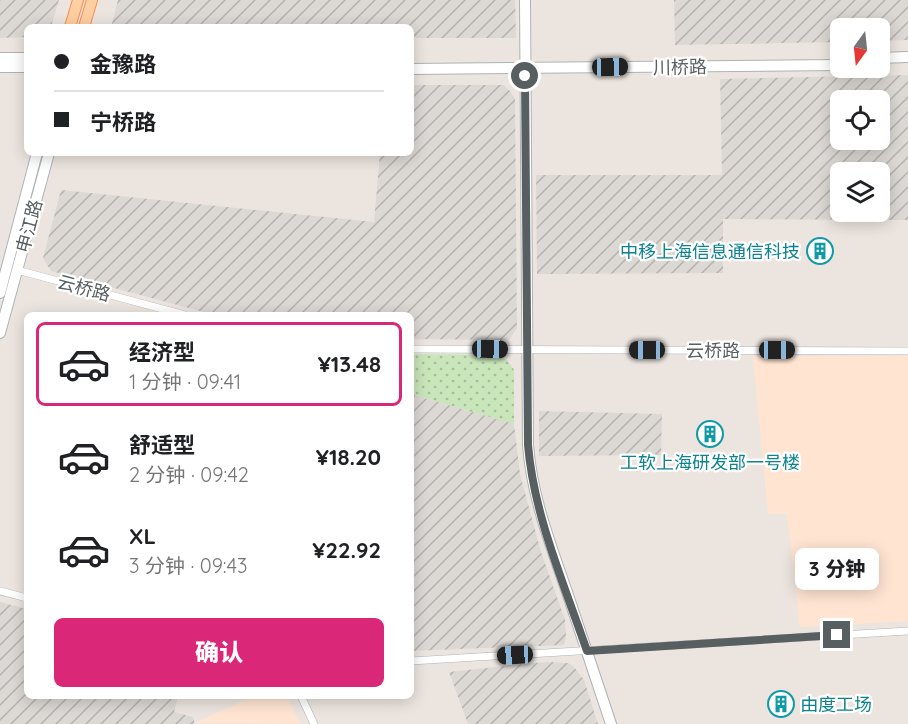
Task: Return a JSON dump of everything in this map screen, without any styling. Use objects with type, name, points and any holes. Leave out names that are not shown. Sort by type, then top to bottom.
[{"type":"main road","points":[[71,24],[78,0]]},
{"type":"main road","points":[[85,24],[92,0]]},
{"type":"street","points":[[525,0],[528,445],[532,483],[611,724]]},
{"type":"street","points":[[890,58],[908,57]]},
{"type":"street","points":[[0,58],[24,58]]},
{"type":"street","name":"川桥路","points":[[414,69],[830,58]]},
{"type":"street","name":"川桥路","points":[[414,62],[525,65],[830,65]]},
{"type":"street","points":[[890,64],[908,64]]},
{"type":"street","points":[[0,67],[24,67]]},
{"type":"street","name":"申江路","points":[[0,292],[36,156]]},
{"type":"street","name":"申江路","points":[[0,333],[48,156]]},
{"type":"street","name":"云桥路","points":[[17,270],[174,312]]},
{"type":"street","name":"云桥路","points":[[414,349],[908,351]]},
{"type":"street","points":[[0,591],[24,597]]},
{"type":"street","points":[[414,661],[908,631]]},
{"type":"street","points":[[302,699],[314,724]]},
{"type":"shaded area","points":[[0,0],[59,0],[52,24],[24,24],[24,37],[0,38]]},
{"type":"shaded area","points":[[118,0],[515,0],[516,38],[414,38],[414,24],[112,24]]},
{"type":"shaded area","points":[[674,0],[908,0],[908,40],[890,41],[890,18],[830,18],[830,42],[675,45]]},
{"type":"shaded area","points":[[890,75],[908,75],[908,220],[890,220],[890,162],[830,162],[830,220],[723,219],[723,273],[537,274],[536,175],[722,175],[720,79],[890,78]]},
{"type":"shaded area","points":[[414,85],[504,85],[515,99],[517,328],[509,340],[414,339],[414,312],[204,312],[51,271],[43,258],[61,190],[374,222],[380,156],[414,156]]},
{"type":"shaded area","points":[[753,356],[908,356],[908,621],[800,627],[787,514],[768,514]]},
{"type":"shaded area","points":[[414,395],[514,424],[520,474],[541,552],[565,620],[564,645],[414,651]]},
{"type":"shaded area","points":[[539,411],[662,414],[661,455],[539,456]]},
{"type":"shaded area","points":[[0,602],[24,608],[24,699],[177,699],[174,712],[193,717],[195,724],[0,724]]},
{"type":"shaded area","points":[[550,662],[568,663],[574,667],[584,680],[598,724],[468,724],[449,672]]},
{"type":"shaded area","points":[[247,699],[288,699],[300,724],[195,723]]},
{"type":"green space","points":[[414,354],[496,355],[507,360],[514,370],[514,424],[414,395]]},
{"type":"place","name":"中移上海信息通信科技","points":[[820,251]]},
{"type":"place","name":"工软上海研发部一号楼","points":[[710,434]]},
{"type":"place","name":"由度工场","points":[[781,704]]},
{"type":"route","points":[[525,76],[529,464],[542,519],[587,651],[837,635]]}]
